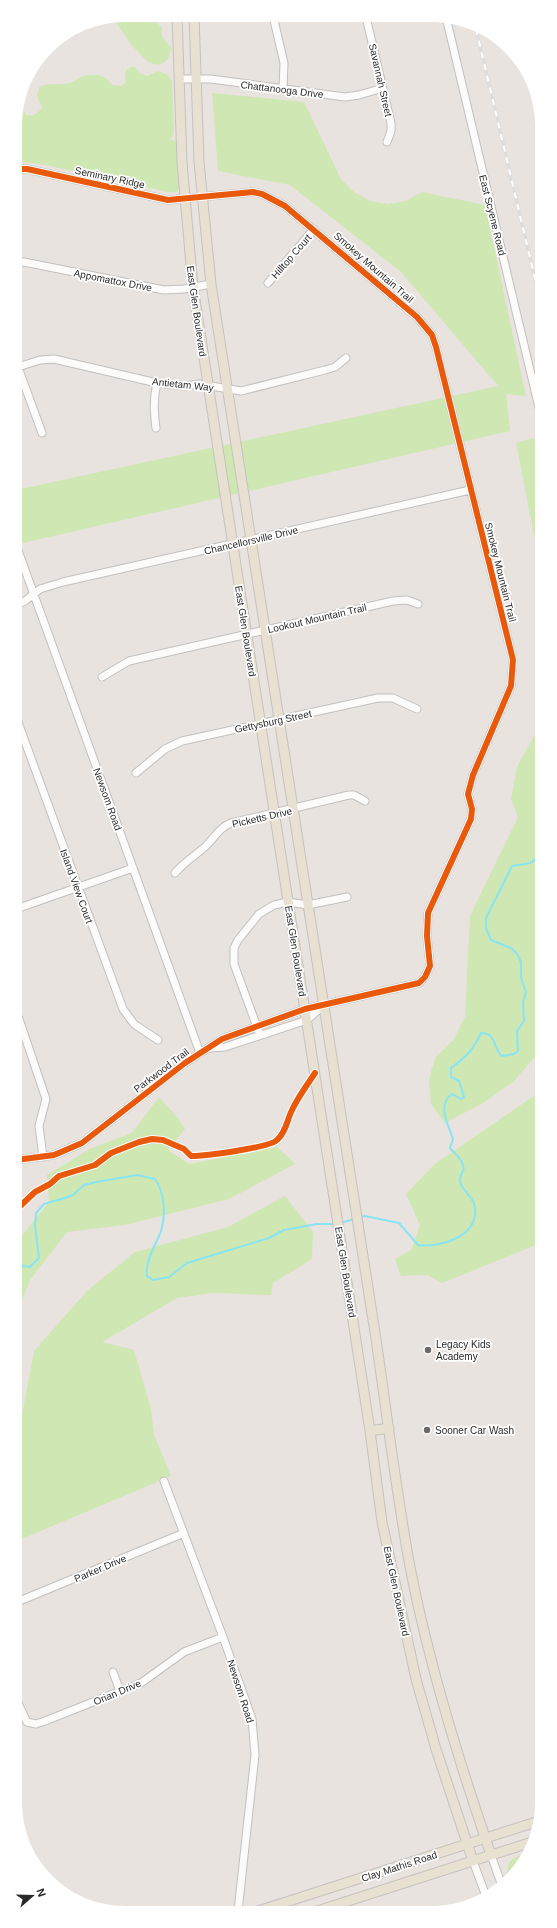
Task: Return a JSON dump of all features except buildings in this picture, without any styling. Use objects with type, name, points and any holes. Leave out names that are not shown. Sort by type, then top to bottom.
[{"type":"main road","name":"East Glen Boulevard","points":[[177,22],[185,198],[193,287],[332,1182],[370,1431],[382,1522],[416,1679],[436,1750],[473,1861]]},
{"type":"main road","name":"East Glen Boulevard","points":[[194,22],[201,197],[211,284],[351,1180],[389,1428],[396,1484],[410,1567],[427,1642],[456,1749],[491,1855]]},
{"type":"main road","points":[[370,1431],[389,1428]]},
{"type":"main road","name":"Clay Mathis Road","points":[[274,1906],[533,1823]]},
{"type":"main road","name":"Clay Mathis Road","points":[[333,1906],[527,1843]]},
{"type":"street","points":[[274,22],[284,63],[283,89]]},
{"type":"street","name":"Savannah Street","points":[[367,22],[391,122],[391,131],[387,142]]},
{"type":"street","name":"East Scyene Road","points":[[447,23],[535,391]]},
{"type":"street","name":"Chattanooga Drive","points":[[180,79],[196,79],[345,97],[359,95],[383,88]]},
{"type":"street","name":"Seminary Ridge","points":[[22,169],[168,200],[201,197]]},
{"type":"street","name":"Smokey Mountain Trail","points":[[201,197],[241,192],[262,194],[285,206],[417,317],[432,335],[513,660],[511,686],[473,775],[468,794],[472,809],[470,819],[428,913],[427,936],[430,966],[425,977],[418,983],[324,1005]]},
{"type":"street","name":"Hilltop Court","points":[[268,283],[314,229]]},
{"type":"street","name":"Appomattox Drive","points":[[22,262],[164,290],[211,284]]},
{"type":"street","name":"Antietam Way","points":[[22,366],[40,360],[54,359],[157,383],[186,386],[208,386],[241,391],[335,367],[346,358]]},
{"type":"street","points":[[22,378],[42,433]]},
{"type":"street","points":[[156,428],[153,409],[157,383]]},
{"type":"street","name":"Chancellorsville Drive","points":[[22,602],[33,593],[47,586],[251,541],[470,490]]},
{"type":"street","name":"Newsom Road","points":[[22,562],[200,1053]]},
{"type":"street","name":"Lookout Mountain Trail","points":[[102,677],[129,661],[393,601],[407,600],[418,604]]},
{"type":"street","name":"Gettysburg Street","points":[[136,773],[172,744],[378,698],[393,698],[416,709]]},
{"type":"street","name":"Island View Court","points":[[22,734],[123,1009],[134,1024],[158,1040]]},
{"type":"street","name":"Picketts Drive","points":[[175,873],[182,865],[206,845],[224,826],[231,823],[293,810],[349,795],[365,802]]},
{"type":"street","points":[[22,907],[133,868]]},
{"type":"street","points":[[260,1035],[234,964],[234,948],[238,940],[263,910],[274,905],[288,902],[308,905],[347,897]]},
{"type":"street","name":"Parkwood Trail","points":[[22,1159],[62,1153],[82,1143],[200,1053],[222,1039],[305,1009],[324,1005]]},
{"type":"street","name":"Parkwood Trail","points":[[210,1048],[225,1047],[306,1020],[324,1005]]},
{"type":"street","points":[[22,1031],[46,1099],[39,1126],[43,1157]]},
{"type":"street","name":"Newsom Road","points":[[164,1481],[223,1637],[252,1719],[255,1749],[239,1906]]},
{"type":"street","name":"Parker Drive","points":[[22,1600],[184,1533]]},
{"type":"street","name":"Orian Drive","points":[[22,1712],[27,1722],[36,1724],[45,1721],[141,1683],[184,1652],[223,1637]]},
{"type":"street","points":[[113,1672],[120,1691]]},
{"type":"street","name":"East Glen Boulevard","points":[[491,1855],[500,1880]]},
{"type":"street","name":"East Glen Boulevard","points":[[473,1861],[484,1892]]},
{"type":"green space","points":[[156,22],[162,28],[162,37],[171,47],[169,56],[162,64],[154,64],[149,62],[135,48],[116,23]]},
{"type":"green space","points":[[135,67],[140,73],[147,76],[158,71],[168,75],[172,81],[174,133],[170,140],[177,141],[180,187],[177,192],[167,192],[46,165],[22,162],[23,109],[28,116],[35,114],[42,108],[37,96],[39,87],[70,83],[81,77],[90,75],[98,75],[109,81],[112,85],[121,86],[125,83],[125,73],[128,68]]},
{"type":"green space","points":[[212,93],[304,102],[341,179],[354,192],[370,201],[388,204],[406,201],[422,192],[485,205],[526,396],[506,394],[510,431],[23,543],[22,489],[498,386],[401,272],[290,185],[218,171]]},
{"type":"green space","points":[[534,438],[535,443],[535,540],[516,443]]},
{"type":"green space","points":[[535,734],[535,1057],[513,1082],[483,1103],[445,1123],[431,1104],[429,1081],[436,1057],[454,1039],[465,1017],[470,916],[518,817],[511,799],[517,767]]},
{"type":"green space","points":[[535,1095],[535,1245],[442,1283],[427,1275],[401,1276],[395,1259],[411,1250],[420,1225],[406,1194],[435,1164]]},
{"type":"green space","points":[[159,1097],[178,1118],[185,1129],[168,1150],[189,1164],[277,1147],[295,1164],[229,1199],[125,1225],[67,1232],[30,1280],[22,1300],[22,1236],[49,1202],[47,1175],[90,1149],[132,1133]]},
{"type":"green space","points":[[285,1196],[313,1232],[312,1259],[273,1283],[271,1295],[213,1293],[177,1298],[102,1342],[134,1350],[151,1409],[154,1435],[171,1476],[22,1539],[22,1415],[34,1351],[87,1291],[135,1252],[228,1227]]},
{"type":"green space","points":[[521,1855],[508,1873],[507,1868],[509,1864],[514,1858]]},
{"type":"waterway","points":[[360,1217],[365,1216],[399,1223],[418,1245],[437,1245],[456,1238],[464,1233],[474,1218],[475,1208],[473,1201],[460,1182],[460,1177],[464,1168],[463,1164],[460,1158],[450,1148],[453,1139],[444,1110],[447,1099],[452,1094],[461,1099],[464,1097],[459,1081],[451,1077],[451,1068],[469,1053],[481,1033],[490,1035],[502,1056],[514,1054],[518,1051],[517,1031],[524,1021],[523,1002],[526,992],[521,978],[521,962],[517,954],[511,948],[491,940],[486,928],[486,918],[512,866],[527,864],[535,859]]},
{"type":"waterway","points":[[22,1265],[30,1267],[39,1258],[35,1226],[36,1213],[44,1204],[73,1195],[84,1185],[137,1175],[155,1179],[161,1191],[164,1204],[163,1224],[149,1258],[147,1270],[147,1276],[153,1280],[169,1277],[187,1263],[269,1238],[284,1230],[317,1224],[335,1224]]},
{"type":"waterway","points":[[341,1223],[354,1219]]},
{"type":"railway","points":[[477,32],[535,279]]},
{"type":"cycle path","points":[[22,169],[168,200],[253,192],[262,194],[285,206],[417,317],[432,335],[436,347],[513,660],[511,686],[473,775],[468,794],[472,809],[471,819],[428,913],[427,936],[430,966],[425,977],[419,983],[305,1009],[222,1039],[185,1063],[82,1143],[54,1155],[22,1159]]},
{"type":"cycle path","points":[[22,1204],[35,1192],[50,1184],[59,1176],[95,1165],[111,1153],[139,1142],[152,1139],[163,1140],[184,1149],[191,1156],[236,1151],[272,1143],[280,1137],[294,1105],[315,1073]]},
{"type":"place","name":"Legacy Kids Academy","points":[[428,1350]]},
{"type":"place","name":"Sooner Car Wash","points":[[427,1430]]}]
